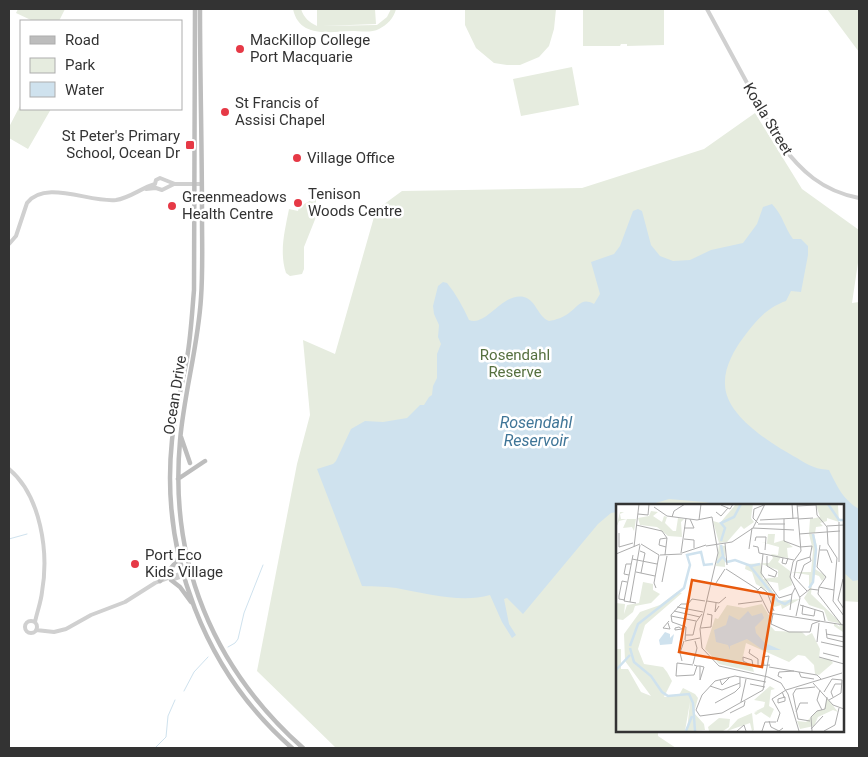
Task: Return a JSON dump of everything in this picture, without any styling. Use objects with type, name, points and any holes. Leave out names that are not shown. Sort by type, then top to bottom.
[{"type":"main road","name":"Ocean Drive","points":[[195,9],[195,266],[187,358],[173,434],[171,503],[184,574],[202,628],[210,645],[236,686],[261,719],[292,748]]},
{"type":"main road","name":"Ocean Drive","points":[[200,9],[201,298],[194,356],[180,434],[178,464],[180,522],[190,572],[207,617],[234,671],[270,716],[303,748]]},
{"type":"main road","points":[[180,434],[190,463]]},
{"type":"main road","points":[[178,479],[205,461]]},
{"type":"main road","points":[[171,465],[178,464]]},
{"type":"main road","points":[[160,581],[177,561],[179,555]]},
{"type":"main road","points":[[171,580],[180,587],[194,605]]},
{"type":"street","name":"Koala Street","points":[[707,9],[775,136],[790,157],[803,171],[824,186],[859,198]]},
{"type":"street","points":[[155,186],[158,178],[175,184],[202,184]]},
{"type":"street","points":[[166,182],[166,187]]},
{"type":"street","points":[[155,186],[160,190],[175,184]]},
{"type":"street","points":[[9,244],[16,236],[27,203],[30,199],[41,193],[52,192],[108,200],[123,198],[155,186]]},
{"type":"street","points":[[9,468],[25,488],[38,518],[42,538],[44,581],[34,621],[37,628]]},
{"type":"street","points":[[34,621],[26,624],[26,629],[31,632],[37,628],[58,632],[91,615],[130,599],[160,581],[190,572]]},
{"type":"street","points":[[152,585],[184,574]]},
{"type":"green space","points":[[18,9],[65,9],[60,20],[31,20],[16,13]]},
{"type":"green space","points":[[293,9],[301,9],[307,19],[317,26],[317,9],[375,9],[376,24],[323,26],[325,26],[377,25],[387,17],[391,9],[396,9],[390,21],[376,30],[325,32],[308,29],[302,25],[296,18]]},
{"type":"green space","points":[[465,9],[556,9],[554,29],[549,46],[539,57],[520,65],[494,63],[476,48],[465,25]]},
{"type":"green space","points":[[583,9],[664,9],[664,45],[627,46],[627,44],[621,44],[620,46],[583,46]]},
{"type":"green space","points":[[827,9],[859,9],[859,52]]},
{"type":"green space","points":[[572,67],[579,105],[521,116],[513,79]]},
{"type":"green space","points":[[20,106],[20,110],[50,110],[28,149],[9,138],[9,127]]},
{"type":"green space","name":"Rosendahl Reserve","points":[[755,113],[802,189],[859,230],[859,256],[852,303],[859,302],[859,602],[843,601],[843,504],[616,504],[616,732],[658,732],[658,736],[676,748],[336,748],[257,671],[297,464],[310,415],[303,340],[335,354],[376,210],[402,191],[582,188],[704,149]]},
{"type":"green space","points":[[307,189],[316,189],[316,217],[304,247],[304,269],[302,274],[290,276],[286,273],[283,257],[283,241],[289,209],[298,211],[299,207],[313,199]]},
{"type":"water","name":"Rosendahl Reservoir","points":[[772,204],[793,239],[801,239],[808,246],[801,292],[791,291],[786,301],[773,307],[752,326],[730,359],[725,378],[727,396],[741,418],[763,437],[807,464],[829,470],[845,497],[859,509],[859,580],[853,581],[843,572],[843,504],[714,504],[669,499],[653,504],[616,504],[616,512],[611,513],[598,524],[523,614],[507,598],[504,599],[509,624],[516,635],[512,638],[502,622],[490,595],[457,598],[392,587],[362,586],[317,469],[333,464],[336,461],[351,429],[365,421],[383,422],[407,418],[420,405],[424,405],[432,395],[433,386],[437,378],[437,354],[441,344],[438,337],[439,325],[433,306],[438,286],[443,282],[447,283],[469,320],[476,321],[482,319],[509,299],[524,297],[531,301],[545,319],[549,321],[554,320],[567,314],[583,302],[594,304],[600,294],[591,262],[614,254],[620,246],[633,211],[638,209],[642,211],[651,245],[660,256],[673,261],[690,260],[711,250],[743,243],[757,224],[763,207]]},
{"type":"waterway","points":[[9,539],[27,534]]},
{"type":"waterway","points":[[228,647],[238,639],[244,613],[263,565]]},
{"type":"waterway","points":[[184,691],[194,672],[208,657]]},
{"type":"waterway","points":[[155,748],[166,737],[168,716],[175,700]]},
{"type":"place","name":"MacKillop College Port Macquarie","points":[[240,49]]},
{"type":"place","name":"St Francis of Assisi Chapel","points":[[225,112]]},
{"type":"place","name":"St Peter's Primary School, Ocean Dr","points":[[190,145]]},
{"type":"place","name":"Village Office","points":[[297,158]]},
{"type":"place","name":"Tenison Woods Centre","points":[[298,203]]},
{"type":"place","name":"Greenmeadows Health Centre","points":[[172,206]]},
{"type":"place","name":"Port Eco Kids Village","points":[[135,564]]}]
